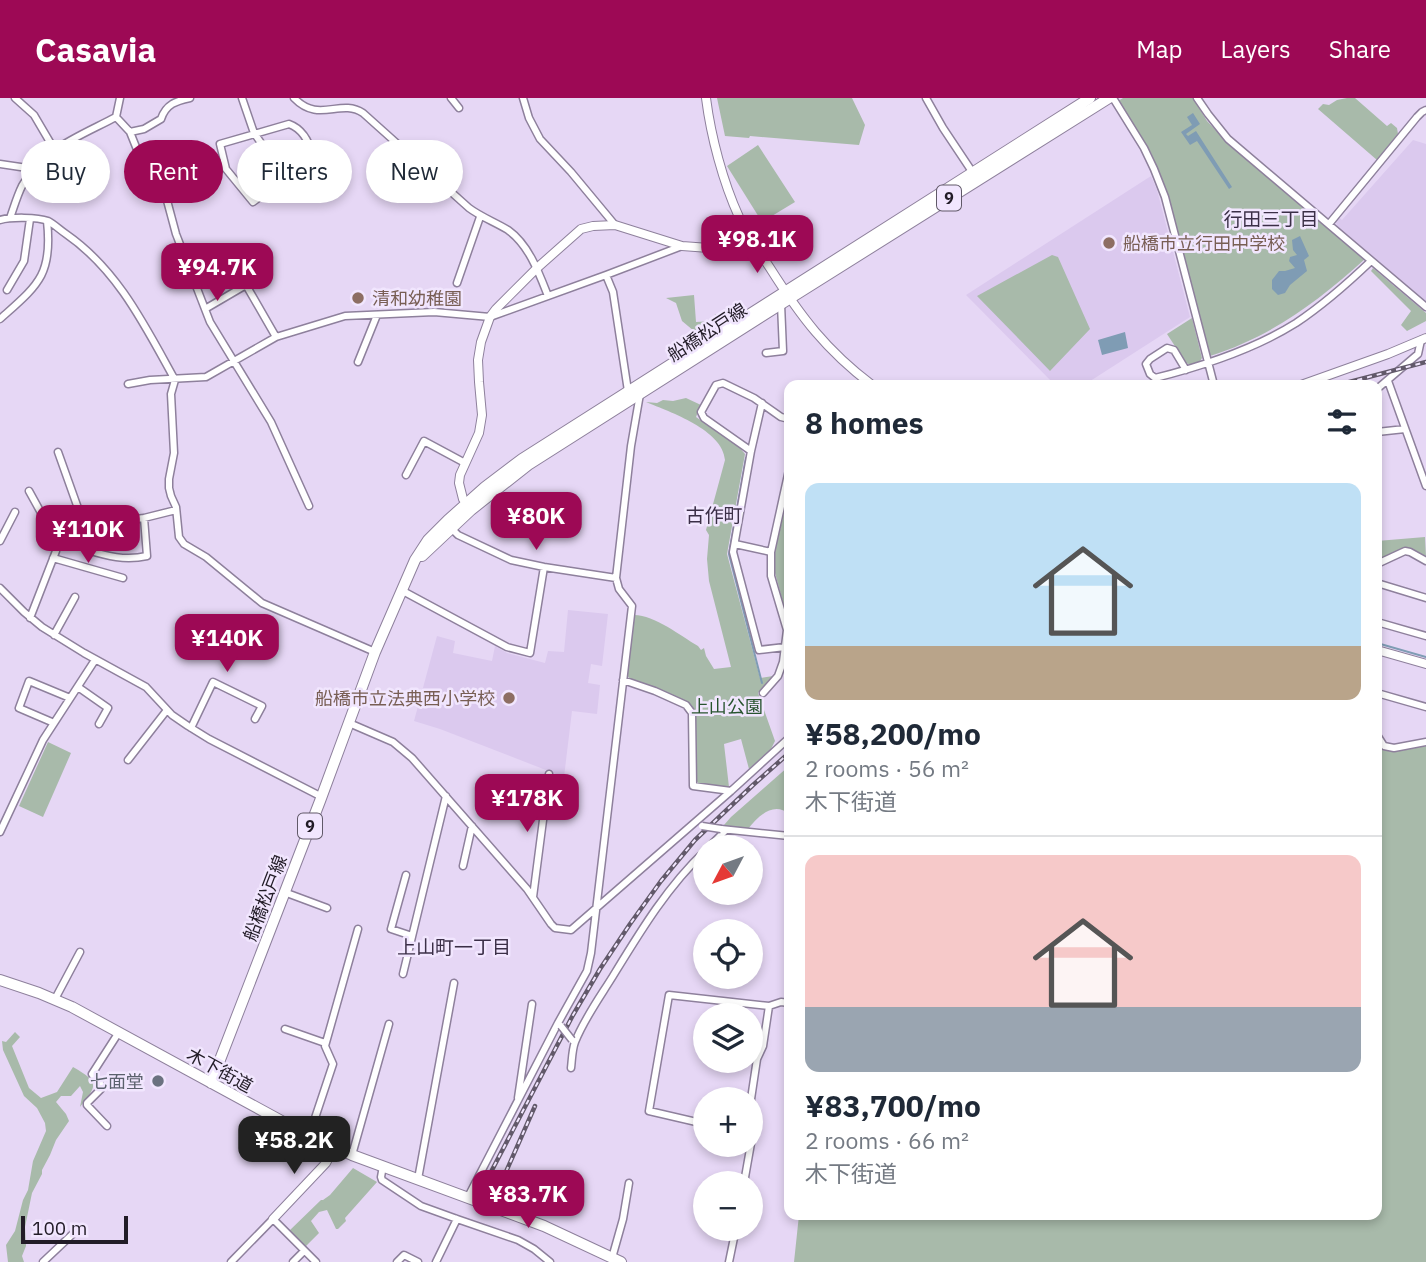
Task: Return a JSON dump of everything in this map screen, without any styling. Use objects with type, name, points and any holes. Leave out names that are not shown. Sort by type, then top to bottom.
[{"type":"main road","name":"船橋松戸線","points":[[411,569],[469,507],[528,465],[1090,98]]},
{"type":"main road","name":"船橋松戸線","points":[[211,1083],[375,652],[401,590],[428,540],[522,459],[628,391],[1111,98]]},
{"type":"main road","name":"木下街道","points":[[0,980],[55,999],[334,1148],[544,1226],[617,1260]]},
{"type":"street","points":[[15,98],[34,115],[49,140]]},
{"type":"street","points":[[116,117],[120,98]]},
{"type":"street","points":[[130,132],[144,129],[161,119],[163,112],[171,104],[190,98]]},
{"type":"street","points":[[243,98],[254,133],[259,140]]},
{"type":"street","points":[[294,98],[313,110],[349,106],[357,108],[469,208],[508,230],[520,242],[537,268],[548,296]]},
{"type":"street","points":[[349,98],[349,106]]},
{"type":"street","points":[[451,98],[459,108]]},
{"type":"street","points":[[523,98],[529,118],[540,139],[615,225]]},
{"type":"street","points":[[706,98],[710,130],[719,159],[738,216],[752,242],[785,298],[823,342],[866,380]]},
{"type":"street","points":[[926,98],[973,173]]},
{"type":"street","points":[[1111,98],[1144,148],[1165,197],[1213,380]]},
{"type":"street","points":[[1197,98],[1228,139],[1426,307]]},
{"type":"street","points":[[1329,224],[1417,117],[1426,110]]},
{"type":"street","points":[[71,140],[116,117]]},
{"type":"street","points":[[116,117],[130,132],[136,147],[154,168],[210,322],[271,422],[309,506]]},
{"type":"street","points":[[237,182],[226,169],[220,144],[289,124],[295,126],[307,140]]},
{"type":"street","points":[[0,164],[21,167]]},
{"type":"street","points":[[10,218],[21,191]]},
{"type":"street","points":[[457,283],[481,217]]},
{"type":"street","points":[[0,220],[10,218],[47,221],[81,244],[106,268],[129,298],[175,380],[171,394],[174,453],[169,488],[176,507],[179,537],[184,544],[206,557],[262,603],[375,652]]},
{"type":"street","points":[[7,289],[24,261],[30,219]]},
{"type":"street","points":[[0,318],[32,290],[43,274],[48,258],[47,221]]},
{"type":"street","points":[[469,507],[459,483],[482,415],[478,382],[481,342],[490,317],[537,268],[581,229],[593,226],[615,225],[682,246],[736,250],[752,242]]},
{"type":"street","points":[[128,384],[206,377],[276,337],[345,316],[434,312],[490,317],[682,246]]},
{"type":"street","points":[[1186,370],[1174,349],[1167,348],[1146,364],[1155,378],[1186,370],[1208,363],[1268,338],[1295,323],[1347,284],[1371,261]]},
{"type":"street","points":[[205,309],[246,285],[254,268]]},
{"type":"street","points":[[606,275],[613,292],[628,391]]},
{"type":"street","points":[[246,285],[276,337]]},
{"type":"street","points":[[766,353],[783,351],[785,298]]},
{"type":"street","points":[[358,362],[377,315]]},
{"type":"street","points":[[1382,385],[1418,354],[1423,339]]},
{"type":"street","points":[[1316,380],[1364,364],[1423,339]]},
{"type":"street","points":[[1388,381],[1426,484]]},
{"type":"street","points":[[751,451],[704,418],[701,412],[716,385],[723,383],[754,398],[784,418]]},
{"type":"street","points":[[468,1197],[587,971],[591,953],[632,606],[619,589],[615,578],[640,394]]},
{"type":"street","points":[[762,403],[733,552],[759,650],[784,647]]},
{"type":"street","points":[[1382,431],[1405,429]]},
{"type":"street","points":[[406,475],[424,441],[465,463]]},
{"type":"street","points":[[58,452],[84,525],[87,550],[112,558],[147,556],[144,518]]},
{"type":"street","points":[[29,491],[60,543]]},
{"type":"street","points":[[784,495],[771,552],[771,576],[784,620]]},
{"type":"street","points":[[56,533],[84,525],[144,518],[176,510]]},
{"type":"street","points":[[0,541],[15,512]]},
{"type":"street","points":[[451,528],[458,535],[511,560],[615,578]]},
{"type":"street","points":[[735,544],[771,552]]},
{"type":"street","points":[[1382,562],[1405,551],[1426,561]]},
{"type":"street","points":[[30,618],[55,554],[123,578]]},
{"type":"street","points":[[401,590],[507,647],[530,653],[544,567]]},
{"type":"street","points":[[1382,585],[1426,598]]},
{"type":"street","points":[[0,588],[30,618],[54,635],[146,687],[167,710],[191,728],[322,797]]},
{"type":"street","points":[[54,635],[75,597]]},
{"type":"street","points":[[1382,623],[1426,636]]},
{"type":"street","points":[[763,692],[778,677],[784,654]]},
{"type":"street","points":[[1382,654],[1426,664]]},
{"type":"street","points":[[0,832],[39,748],[95,660]]},
{"type":"street","points":[[623,680],[686,705],[692,713],[692,786],[731,791]]},
{"type":"street","points":[[54,723],[19,708],[29,681],[70,698]]},
{"type":"street","points":[[191,728],[214,682],[262,706],[255,719]]},
{"type":"street","points":[[78,687],[108,708],[99,723]]},
{"type":"street","points":[[1382,694],[1426,707]]},
{"type":"street","points":[[128,760],[167,710]]},
{"type":"street","points":[[349,723],[393,742],[402,749],[472,825],[533,897],[555,928],[571,930],[784,743]]},
{"type":"street","points":[[1382,743],[1384,746],[1394,748],[1426,742]]},
{"type":"street","points":[[533,897],[549,774]]},
{"type":"street","points":[[403,974],[446,796]]},
{"type":"street","points":[[694,824],[724,830],[784,836]]},
{"type":"street","points":[[463,866],[472,825]]},
{"type":"street","points":[[720,835],[724,830]]},
{"type":"street","points":[[570,1068],[573,1041],[602,992],[658,905],[693,863]]},
{"type":"street","points":[[406,875],[391,929],[412,936]]},
{"type":"street","points":[[284,892],[327,908]]},
{"type":"street","points":[[309,1136],[333,1064],[325,1043],[358,929]]},
{"type":"street","points":[[55,999],[80,951]]},
{"type":"street","points":[[418,1179],[454,983]]},
{"type":"street","points":[[693,1121],[649,1111],[668,995],[769,1006],[784,1002]]},
{"type":"street","points":[[517,1103],[532,1004]]},
{"type":"street","points":[[753,1087],[769,1006]]},
{"type":"street","points":[[352,1155],[389,1024]]},
{"type":"street","points":[[560,1024],[573,1041]]},
{"type":"street","points":[[285,1029],[325,1043]]},
{"type":"street","points":[[107,1126],[87,1103],[102,1086],[92,1074],[119,1032]]},
{"type":"street","points":[[231,1262],[326,1163],[334,1148]]},
{"type":"street","points":[[383,1166],[381,1177],[387,1184],[421,1206],[517,1240],[550,1262]]},
{"type":"street","points":[[617,1260],[629,1183]]},
{"type":"street","points":[[273,1219],[316,1262]]},
{"type":"street","points":[[436,1262],[457,1219]]},
{"type":"street","points":[[43,1262],[78,1229]]},
{"type":"street","points":[[729,1262],[733,1241]]},
{"type":"street","points":[[293,1262],[304,1251]]},
{"type":"street","points":[[397,1262],[404,1255],[418,1262]]},
{"type":"shaded area","points":[[1413,140],[1426,144],[1426,301],[1337,226],[1335,219],[1337,216],[1342,220]]},
{"type":"shaded area","name":"船橋市立行田中学校","points":[[1151,176],[1190,317],[1092,380],[1050,380],[966,295]]},
{"type":"shaded area","name":"船橋市立法典西小学校","points":[[568,610],[608,614],[602,666],[591,664],[588,683],[600,685],[597,714],[572,711],[564,777],[414,721],[437,636],[455,641],[453,653],[492,661],[495,646],[507,653],[545,663],[548,651],[564,652]]},
{"type":"green space","points":[[717,98],[852,98],[865,125],[859,145],[725,136]]},
{"type":"green space","points":[[1123,98],[1193,98],[1207,121],[1229,144],[1365,259],[1311,304],[1273,328],[1210,356],[1169,199],[1151,153],[1118,101]]},
{"type":"green space","points":[[1355,98],[1387,126],[1391,123],[1397,128],[1398,134],[1377,160],[1318,109],[1323,104],[1329,105]]},
{"type":"green space","points":[[758,145],[795,202],[762,222],[727,166]]},
{"type":"green space","points":[[1052,255],[1058,257],[1090,329],[1050,371],[977,296]]},
{"type":"green space","points":[[1373,268],[1426,313],[1426,321],[1407,331],[1401,325],[1411,311],[1371,271]]},
{"type":"green space","points":[[694,295],[696,322],[714,321],[715,314],[734,316],[700,336],[682,321],[676,303],[666,298]]},
{"type":"green space","points":[[1192,318],[1202,358],[1199,363],[1191,365],[1186,363],[1167,334]]},
{"type":"green space","name":"上山公園","points":[[686,398],[701,405],[696,417],[745,454],[727,554],[760,678],[773,676],[758,693],[775,741],[771,749],[749,769],[741,739],[724,744],[729,787],[699,784],[695,779],[693,717],[687,703],[627,675],[633,615],[658,622],[701,650],[704,648],[714,669],[731,667],[709,581],[707,559],[709,535],[706,530],[725,460],[722,449],[705,431],[694,424],[646,402]]},
{"type":"green space","points":[[784,513],[784,606],[775,573],[775,551]]},
{"type":"green space","points":[[1425,537],[1426,557],[1404,548],[1382,559],[1382,541]]},
{"type":"green space","points":[[48,742],[71,753],[43,817],[19,806]]},
{"type":"green space","points":[[1426,746],[1426,1262],[794,1262],[798,1220],[1382,1220],[1382,750],[1394,752]]},
{"type":"green space","points":[[784,770],[784,811],[772,810],[761,815],[748,829],[724,825]]},
{"type":"green space","points":[[15,1032],[20,1037],[12,1046],[29,1088],[41,1098],[57,1092],[73,1067],[88,1076],[93,1084],[93,1089],[80,1107],[83,1092],[80,1086],[71,1096],[61,1096],[56,1102],[69,1121],[56,1140],[32,1193],[25,1227],[26,1246],[22,1256],[24,1262],[8,1262],[6,1245],[15,1231],[28,1190],[33,1161],[46,1131],[37,1108],[24,1096],[3,1050],[2,1041],[6,1042]]},
{"type":"green space","points":[[353,1168],[377,1182],[338,1229],[327,1210],[319,1212],[311,1221],[319,1233],[305,1247],[289,1231],[321,1200],[330,1195]]},
{"type":"water","points":[[1193,113],[1200,124],[1186,134],[1188,136],[1196,131],[1232,187],[1229,189],[1197,141],[1190,145],[1181,132],[1192,125],[1187,117]]},
{"type":"water","points":[[1300,236],[1309,256],[1304,260],[1307,271],[1290,285],[1285,293],[1278,295],[1272,289],[1272,280],[1279,271],[1295,268],[1289,261],[1290,257],[1297,255],[1293,250],[1292,240]]},
{"type":"water","points":[[1125,332],[1128,348],[1102,355],[1098,340]]},
{"type":"waterway","points":[[746,458],[729,554],[762,683]]},
{"type":"waterway","points":[[1382,644],[1426,657]]},
{"type":"railway","points":[[1357,380],[1426,362]]},
{"type":"railway","points":[[480,1193],[573,1015],[630,924],[695,840],[784,757]]},
{"type":"railway","points":[[494,1199],[535,1106]]},
{"type":"place","name":"船橋市立行田中学校","points":[[1109,243]]},
{"type":"place","name":"清和幼稚園","points":[[358,298]]},
{"type":"place","name":"船橋市立法典西小学校","points":[[509,698]]},
{"type":"place","name":"七面堂","points":[[158,1081]]},
{"type":"district","name":"行田三丁目","points":[[1271,219]]},
{"type":"district","name":"古作町","points":[[714,515]]},
{"type":"district","name":"上山町一丁目","points":[[454,947]]}]
